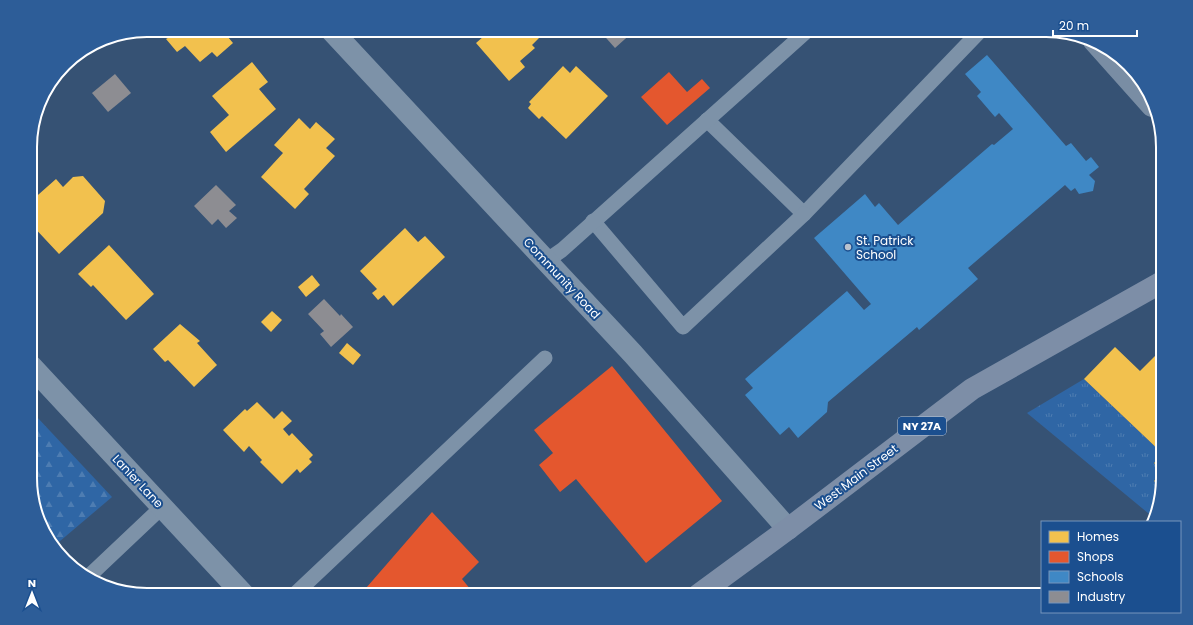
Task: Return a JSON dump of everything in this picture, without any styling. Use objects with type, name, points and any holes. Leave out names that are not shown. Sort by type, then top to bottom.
[{"type":"main road","points":[[1108,57],[1143,96]]},
{"type":"main road","name":"West Main Street","points":[[708,588],[788,529],[972,389],[1156,285]]},
{"type":"street","name":"Community Road","points":[[338,37],[633,354],[788,529]]},
{"type":"street","name":"Lanier Lane","points":[[37,372],[237,588]]},
{"type":"lane","points":[[546,261],[562,250],[800,37]]},
{"type":"lane","points":[[594,221],[683,326],[804,214],[974,37]]},
{"type":"lane","points":[[707,120],[804,214]]},
{"type":"lane","points":[[301,588],[545,358]]},
{"type":"lane","points":[[92,573],[162,507]]},
{"type":"green space","points":[[1084,379],[1156,447],[1156,461],[1154,463],[1156,465],[1156,478],[1154,480],[1156,482],[1155,492],[1150,514],[1027,413]]},
{"type":"green space","points":[[37,417],[112,497],[58,542],[45,520],[38,492]]},
{"type":"building: Homes","points":[[170,37],[228,37],[233,43],[217,57],[212,52],[200,62],[185,46],[177,52],[166,39]]},
{"type":"building: Homes","points":[[483,37],[539,38],[532,45],[535,48],[520,61],[525,67],[509,81],[476,43]]},
{"type":"building: Homes","points":[[252,62],[268,82],[259,89],[276,109],[226,152],[210,132],[229,115],[212,96]]},
{"type":"building: Homes","points":[[563,66],[570,73],[576,66],[608,96],[566,139],[542,116],[539,119],[528,108],[531,104],[529,102]]},
{"type":"building: Homes","points":[[299,118],[310,129],[316,122],[335,139],[326,148],[335,156],[304,189],[309,194],[295,209],[261,177],[283,153],[274,145]]},
{"type":"building: Homes","points":[[83,176],[105,201],[103,213],[59,254],[37,230],[37,196],[56,179],[63,187],[73,177]]},
{"type":"building: Homes","points":[[405,228],[418,242],[425,236],[445,257],[393,306],[384,295],[378,300],[372,293],[377,289],[360,271]]},
{"type":"building: Homes","points":[[109,245],[154,294],[126,320],[93,285],[91,287],[78,274]]},
{"type":"building: Homes","points":[[312,275],[320,285],[306,297],[298,287]]},
{"type":"building: Homes","points":[[272,311],[282,320],[271,332],[261,322]]},
{"type":"building: Homes","points":[[180,324],[200,341],[197,343],[217,365],[194,387],[168,360],[165,362],[153,349]]},
{"type":"building: Homes","points":[[347,343],[361,355],[353,365],[339,353]]},
{"type":"building: Homes","points":[[1115,347],[1140,371],[1156,355],[1156,447],[1084,379]]},
{"type":"building: Homes","points":[[257,402],[274,419],[282,411],[292,421],[283,429],[289,436],[292,433],[313,455],[309,459],[312,462],[300,473],[297,469],[282,484],[260,462],[262,460],[249,446],[244,452],[223,430],[245,409],[247,411]]},
{"type":"building: Shops","points":[[669,72],[687,92],[702,79],[710,88],[667,125],[641,97]]},
{"type":"building: Shops","points":[[612,366],[722,501],[646,563],[576,479],[560,492],[539,465],[553,453],[534,430]]},
{"type":"building: Shops","points":[[432,512],[479,562],[462,579],[469,588],[366,588]]},
{"type":"building: Schools","name":"St. Patrick School","points":[[987,55],[1066,146],[1071,143],[1086,161],[1091,157],[1099,167],[1089,175],[1095,181],[1093,191],[1079,194],[1075,188],[1071,191],[1065,185],[968,268],[978,279],[919,330],[917,327],[828,402],[827,412],[798,438],[789,427],[780,435],[745,395],[753,388],[745,379],[847,291],[864,310],[871,304],[814,238],[865,194],[875,207],[879,203],[898,225],[992,144],[994,145],[1013,129],[999,113],[995,117],[977,96],[981,92],[965,74]]},
{"type":"building: Industry","points":[[605,37],[627,37],[615,48]]},
{"type":"building: Industry","points":[[115,74],[131,93],[108,112],[92,93]]},
{"type":"building: Industry","points":[[216,185],[236,205],[229,211],[237,218],[226,228],[218,219],[212,225],[194,206]]},
{"type":"building: Industry","points":[[324,299],[353,327],[331,347],[320,334],[324,331],[308,314]]},
{"type":"place","name":"St. Patrick School","points":[[848,247]]}]
